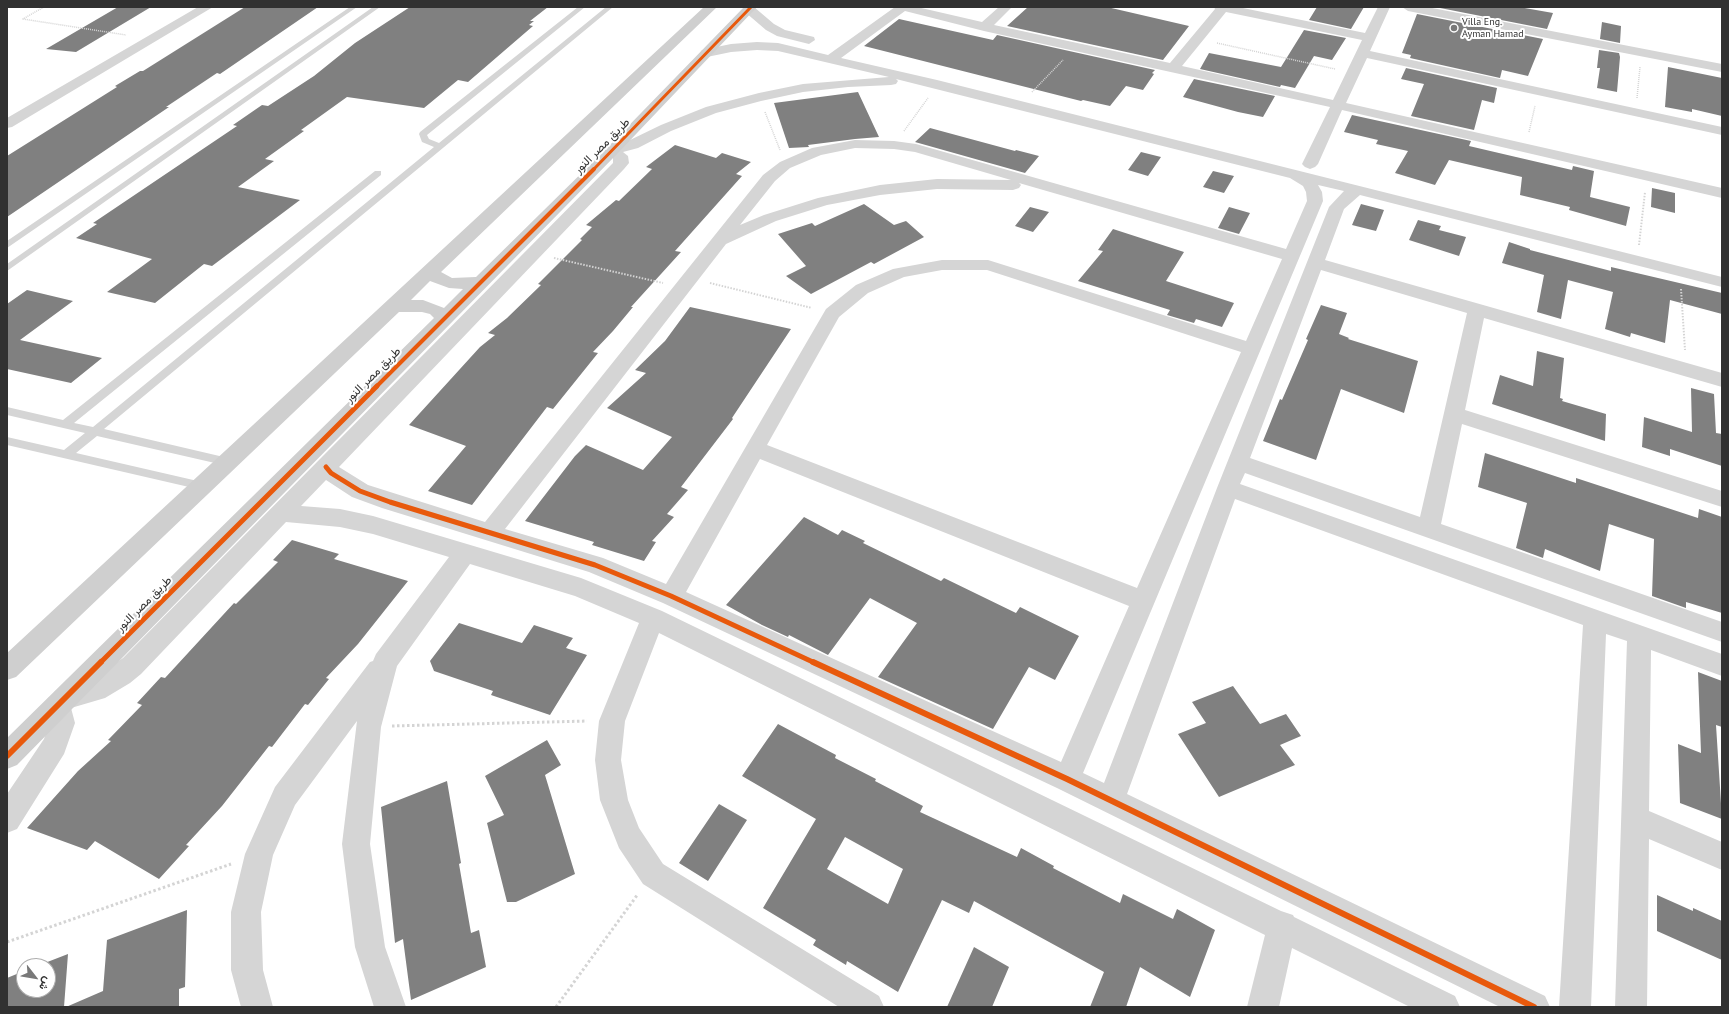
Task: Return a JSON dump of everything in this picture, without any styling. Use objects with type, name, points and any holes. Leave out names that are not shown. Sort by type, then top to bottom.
[{"type":"street","points":[[7,124],[206,7]]},
{"type":"street","points":[[7,669],[228,462],[390,307],[711,7]]},
{"type":"street","points":[[830,59],[904,7],[984,27],[1174,68],[1722,193]]},
{"type":"street","points":[[984,27],[1006,7]]},
{"type":"street","points":[[1174,68],[1222,7],[1369,38]]},
{"type":"street","points":[[1303,170],[1338,105],[1384,7]]},
{"type":"street","points":[[1408,7],[1722,68]]},
{"type":"street","points":[[750,8],[770,27],[781,33],[842,50],[1028,96],[1059,109]]},
{"type":"street","name":"طريق مصر النور","points":[[7,756],[613,150],[750,8]]},
{"type":"street","points":[[707,53],[731,48],[757,46],[778,47],[937,84],[1059,109],[1303,170],[1638,247],[1717,273]]},
{"type":"street","points":[[1362,53],[1722,131]]},
{"type":"street","points":[[613,150],[633,145],[666,128],[711,110],[759,97],[803,88],[848,83],[893,81],[937,84]]},
{"type":"street","points":[[490,532],[768,178],[785,165],[817,151],[855,144],[894,145],[916,148],[1291,256]]},
{"type":"street","points":[[7,819],[57,740],[62,723],[60,702],[96,690],[121,675],[619,166],[621,163],[620,156],[613,150]]},
{"type":"street","points":[[1303,170],[1357,191],[1680,272],[1717,273]]},
{"type":"street","points":[[1067,779],[1315,201],[1314,192],[1303,170]]},
{"type":"street","points":[[719,242],[777,216],[824,201],[880,190],[944,184],[995,184],[1055,188]]},
{"type":"street","points":[[1111,801],[1228,488],[1337,207],[1350,194],[1357,191]]},
{"type":"street","points":[[1315,263],[1722,380]]},
{"type":"street","points":[[671,596],[832,313],[862,289],[899,273],[942,265],[988,265],[1251,349]]},
{"type":"street","points":[[430,271],[437,278],[449,283],[465,284],[482,281]]},
{"type":"street","points":[[390,307],[408,305],[423,306],[436,310],[445,318]]},
{"type":"street","points":[[1429,529],[1477,310]]},
{"type":"street","points":[[1455,414],[1722,499]]},
{"type":"street","points":[[754,448],[1144,601]]},
{"type":"street","points":[[1238,462],[1722,632]]},
{"type":"street","points":[[326,467],[331,474],[360,491],[390,502],[595,565],[671,596],[1067,779],[1518,1003]]},
{"type":"street","points":[[1228,488],[1722,665]]},
{"type":"street","points":[[373,526],[378,513],[390,502]]},
{"type":"street","points":[[281,513],[340,518],[373,526],[581,588],[653,618],[1444,1007]]},
{"type":"street","points":[[257,1007],[247,970],[246,912],[259,854],[285,796],[465,553]]},
{"type":"street","points":[[653,618],[612,721],[608,760],[614,800],[628,838],[653,874],[868,1007]]},
{"type":"street","points":[[1575,1007],[1595,619]]},
{"type":"street","points":[[1631,1007],[1638,635]]},
{"type":"street","points":[[385,662],[368,727],[356,844],[370,947],[390,1007]]},
{"type":"street","points":[[841,710],[857,682]]},
{"type":"street","points":[[1635,819],[1722,856]]},
{"type":"street","points":[[1263,1007],[1282,926]]},
{"type":"lane","points":[[7,245],[354,7]]},
{"type":"lane","points":[[7,268],[377,7]]},
{"type":"lane","points":[[440,147],[425,140],[423,134],[582,7]]},
{"type":"lane","points":[[67,454],[610,7]]},
{"type":"lane","points":[[65,424],[378,173]]},
{"type":"lane","points":[[7,411],[95,430],[228,462]]},
{"type":"lane","points":[[7,441],[202,486]]},
{"type":"path","points":[[44,7],[23,19],[152,39]]},
{"type":"path","points":[[1197,39],[1353,73]]},
{"type":"path","points":[[1028,96],[1076,47]]},
{"type":"path","points":[[1635,112],[1642,52]]},
{"type":"path","points":[[894,145],[937,84]]},
{"type":"path","points":[[1525,148],[1539,92]]},
{"type":"path","points":[[759,97],[785,165]]},
{"type":"path","points":[[1638,247],[1646,176]]},
{"type":"path","points":[[534,253],[832,313]]},
{"type":"path","points":[[1680,272],[1686,369]]},
{"type":"path","points":[[368,727],[612,721]]},
{"type":"path","points":[[7,942],[259,854]]},
{"type":"path","points":[[556,1007],[653,874]]},
{"type":"building","points":[[118,7],[151,7],[76,52],[46,49]]},
{"type":"building","points":[[245,7],[318,7],[220,74],[217,73],[166,107],[169,107],[7,217],[7,156],[117,87],[115,86],[140,71],[143,71]]},
{"type":"building","points":[[410,7],[548,7],[530,21],[534,21],[529,25],[533,26],[468,82],[458,80],[424,108],[347,97],[301,130],[304,131],[265,159],[274,161],[238,187],[300,200],[212,266],[204,264],[155,303],[107,292],[152,259],[76,238],[97,224],[93,223],[237,126],[233,125],[262,105],[268,106],[314,76],[355,43]]},
{"type":"building","points":[[1028,7],[1107,7],[1189,26],[1163,60],[1007,26]]},
{"type":"building","points":[[1317,7],[1364,7],[1351,29],[1309,20]]},
{"type":"building","points":[[1435,7],[1519,7],[1553,13],[1547,29]]},
{"type":"building","points":[[1417,14],[1543,39],[1528,76],[1502,70],[1500,78],[1410,58],[1411,55],[1402,53]]},
{"type":"building","points":[[899,19],[993,40],[997,35],[1155,70],[1152,73],[1154,74],[1143,90],[1126,86],[1110,106],[1083,100],[1081,101],[864,46]]},
{"type":"building","points":[[1602,22],[1621,26],[1620,43],[1600,39]]},
{"type":"building","points":[[1304,30],[1346,38],[1332,60],[1314,56],[1295,88],[1281,85],[1280,87],[1200,69],[1209,53],[1281,67]]},
{"type":"building","points":[[1599,50],[1619,53],[1620,57],[1617,92],[1597,88],[1600,68],[1597,68]]},
{"type":"building","points":[[1668,67],[1722,78],[1722,116],[1692,109],[1692,112],[1665,107]]},
{"type":"building","points":[[1406,68],[1497,88],[1494,103],[1482,100],[1474,130],[1411,116],[1424,84],[1401,79]]},
{"type":"building","points":[[1194,79],[1275,96],[1263,117],[1238,112],[1183,97]]},
{"type":"building","points":[[858,92],[879,137],[808,145],[809,147],[789,148],[774,103]]},
{"type":"building","points":[[1352,115],[1471,141],[1469,146],[1572,170],[1573,166],[1594,171],[1590,197],[1630,207],[1626,226],[1569,210],[1570,207],[1520,195],[1522,177],[1449,160],[1435,185],[1395,173],[1408,151],[1376,144],[1378,140],[1344,132]]},
{"type":"building","points":[[930,128],[1039,156],[1025,173],[915,142]]},
{"type":"building","points":[[675,145],[716,158],[722,153],[751,162],[736,174],[742,176],[675,251],[681,252],[631,307],[633,307],[593,352],[598,353],[553,409],[547,407],[472,505],[428,491],[466,446],[409,425],[480,347],[495,335],[488,333],[507,318],[541,285],[538,284],[582,240],[580,239],[592,227],[586,225],[616,200],[619,201],[652,169],[646,167]]},
{"type":"building","points":[[1141,152],[1161,157],[1148,176],[1128,170]]},
{"type":"building","points":[[1213,171],[1234,176],[1224,193],[1203,187]]},
{"type":"building","points":[[1652,188],[1675,193],[1675,213],[1651,207]]},
{"type":"building","points":[[864,204],[894,225],[906,221],[924,237],[874,264],[871,262],[811,294],[786,276],[806,266],[778,234],[812,223],[815,226]]},
{"type":"building","points":[[1361,204],[1384,210],[1376,231],[1352,225]]},
{"type":"building","points":[[1030,207],[1049,212],[1033,232],[1015,226]]},
{"type":"building","points":[[1229,207],[1250,213],[1239,234],[1218,228]]},
{"type":"building","points":[[1418,220],[1441,226],[1439,230],[1466,237],[1459,256],[1409,240]]},
{"type":"building","points":[[1113,229],[1184,252],[1166,281],[1234,303],[1222,327],[1196,319],[1194,323],[1167,315],[1170,310],[1078,281],[1103,251],[1098,250]]},
{"type":"building","points":[[1509,242],[1530,250],[1611,271],[1611,267],[1722,293],[1722,314],[1670,300],[1665,343],[1631,333],[1630,337],[1605,329],[1613,292],[1568,280],[1561,319],[1537,312],[1544,275],[1502,263]]},
{"type":"building","points":[[27,290],[73,301],[20,340],[102,358],[71,383],[7,369],[7,304]]},
{"type":"building","points":[[1321,305],[1347,313],[1339,334],[1349,338],[1348,339],[1418,361],[1404,413],[1341,389],[1316,460],[1263,441],[1280,399],[1282,400],[1308,340],[1306,339]]},
{"type":"building","points":[[690,307],[791,329],[732,418],[733,419],[681,487],[688,490],[667,514],[674,517],[652,541],[656,542],[644,561],[592,545],[594,542],[525,521],[575,456],[586,445],[643,470],[672,437],[607,408],[646,373],[635,370],[665,341]]},
{"type":"building","points":[[1537,351],[1564,358],[1560,398],[1563,399],[1562,401],[1606,414],[1605,441],[1492,404],[1500,375],[1533,386]]},
{"type":"building","points":[[1691,388],[1714,394],[1716,433],[1722,434],[1722,466],[1670,449],[1670,456],[1642,447],[1644,417],[1692,432]]},
{"type":"building","points":[[1485,453],[1576,483],[1576,478],[1698,518],[1699,509],[1722,517],[1722,613],[1686,602],[1686,608],[1652,596],[1654,539],[1609,524],[1600,571],[1545,549],[1543,558],[1516,548],[1527,503],[1478,487]]},
{"type":"building","points":[[804,517],[838,535],[842,530],[865,541],[863,543],[941,581],[944,578],[1016,613],[1020,607],[1079,636],[1055,680],[1029,667],[993,729],[878,677],[917,623],[870,598],[828,655],[789,635],[788,637],[762,625],[726,605]]},
{"type":"building","points":[[292,540],[339,554],[334,559],[408,581],[358,644],[326,678],[329,679],[308,705],[305,704],[272,747],[269,746],[222,806],[186,845],[189,846],[159,879],[95,841],[87,850],[27,828],[78,771],[111,741],[108,740],[142,705],[137,703],[161,677],[165,678],[234,603],[236,604],[278,562],[273,560]]},
{"type":"building","points":[[459,623],[522,643],[534,625],[573,638],[566,648],[587,655],[550,715],[491,695],[493,691],[434,671],[430,661]]},
{"type":"building","points":[[1698,672],[1722,681],[1722,727],[1716,725],[1722,819],[1680,803],[1678,744],[1701,753]]},
{"type":"building","points":[[1233,686],[1260,724],[1286,714],[1301,736],[1280,745],[1295,765],[1219,797],[1178,734],[1206,723],[1192,702]]},
{"type":"building","points":[[778,724],[836,755],[835,758],[876,779],[875,781],[923,806],[920,812],[1017,857],[1021,848],[1054,866],[1053,868],[1120,903],[1123,894],[1173,919],[1177,909],[1215,930],[1190,997],[1140,967],[1126,1007],[1090,1007],[1104,972],[974,901],[969,913],[942,900],[898,992],[847,961],[846,965],[813,945],[816,940],[763,908],[816,819],[742,776]],"holes":[[[845,837],[903,869],[888,904],[827,869]]]},
{"type":"building","points":[[547,740],[561,765],[545,775],[575,874],[516,902],[507,902],[487,823],[504,815],[485,776]]},
{"type":"building","points":[[447,781],[471,933],[479,930],[486,967],[411,1000],[403,939],[395,943],[381,807]]},
{"type":"building","points":[[719,804],[747,820],[708,881],[679,863]]},
{"type":"building","points":[[1657,895],[1693,911],[1693,908],[1722,921],[1722,960],[1657,931]]},
{"type":"building","points":[[187,910],[185,987],[179,989],[179,1007],[66,1007],[103,991],[107,940]]},
{"type":"building","points":[[974,947],[1009,967],[992,1007],[947,1007]]},
{"type":"building","points":[[68,954],[64,1007],[7,1007],[7,978],[16,974],[16,998],[56,998],[56,959]]},
{"type":"cycle path","points":[[7,756],[612,151],[751,7]]},
{"type":"cycle path","points":[[326,467],[331,473],[360,491],[390,502],[595,565],[671,596],[1067,779],[1534,1007]]},
{"type":"place","name":"Villa Eng. Ayman Hamad","points":[[1454,28]]}]
